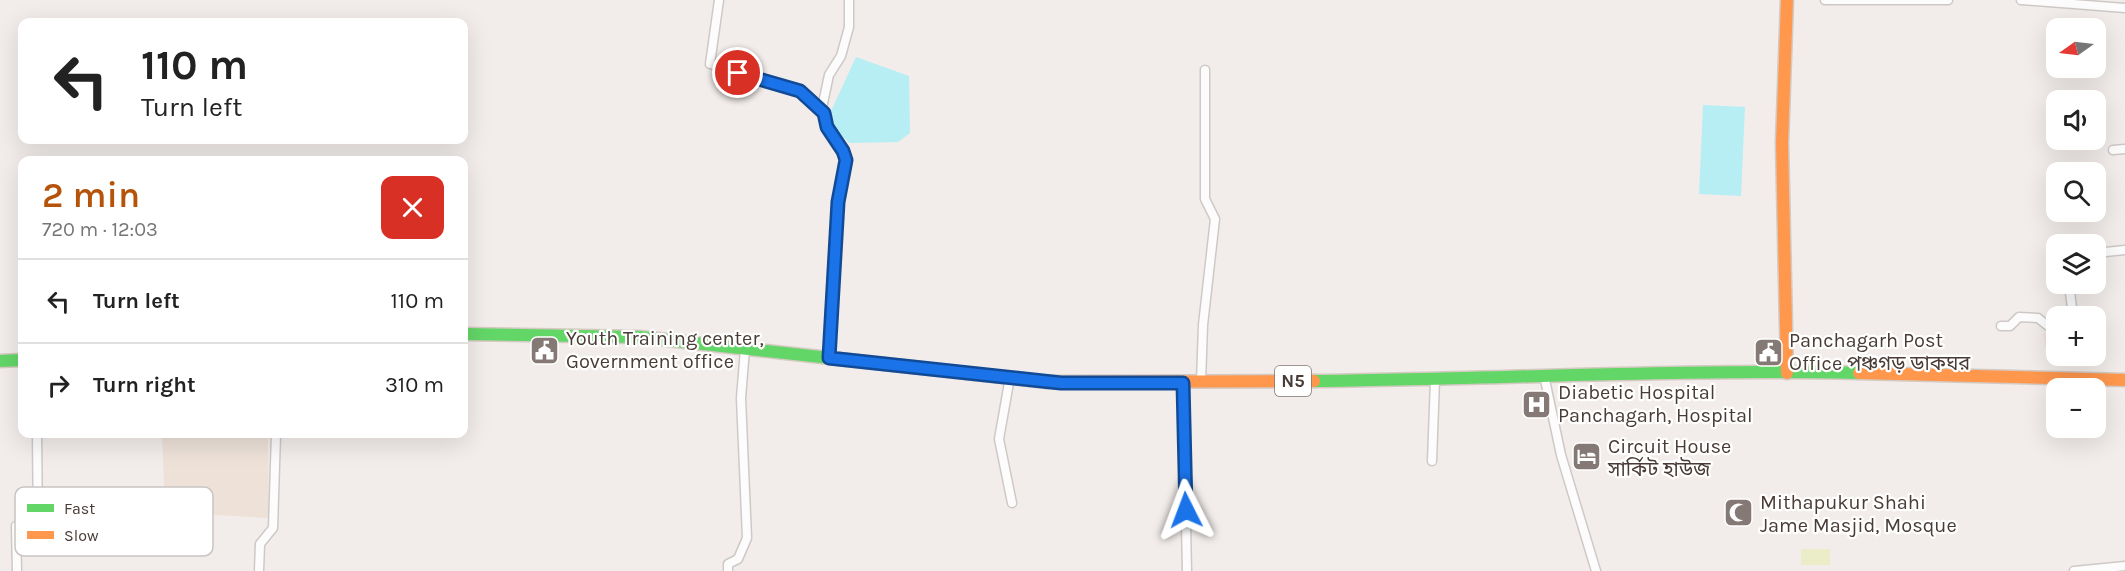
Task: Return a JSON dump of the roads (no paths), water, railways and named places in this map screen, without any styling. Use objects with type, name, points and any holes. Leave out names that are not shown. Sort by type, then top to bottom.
[{"type":"main road","points":[[1787,0],[1782,142],[1787,373]]},
{"type":"main road","name":"N5","points":[[468,334],[640,337],[1061,383],[1435,380],[1544,375],[1787,373],[2125,380]]},
{"type":"main road","points":[[0,362],[18,360]]},
{"type":"street","points":[[719,0],[710,64],[800,91],[824,113]]},
{"type":"street","points":[[829,358],[838,202],[846,160],[843,151],[827,127],[824,113],[829,75],[841,56],[849,27],[849,0]]},
{"type":"street","points":[[1787,0],[1795,0]]},
{"type":"street","points":[[1825,0],[1948,0]]},
{"type":"street","points":[[2020,0],[2125,8]]},
{"type":"street","points":[[1201,382],[1203,326],[1215,219],[1205,199],[1205,70]]},
{"type":"street","points":[[2113,150],[2125,149]]},
{"type":"street","points":[[2106,252],[2125,250]]},
{"type":"street","points":[[2001,326],[2010,326],[2019,317],[2038,318],[2046,324]]},
{"type":"street","points":[[728,571],[728,564],[738,559],[747,538],[741,398],[745,349]]},
{"type":"street","points":[[1544,375],[1561,455],[1596,571]]},
{"type":"street","points":[[1010,377],[999,439],[1012,503]]},
{"type":"street","points":[[1432,461],[1435,380]]},
{"type":"street","points":[[1183,383],[1186,571]]},
{"type":"street","points":[[37,438],[38,487]]},
{"type":"street","points":[[259,571],[260,544],[273,528],[276,438]]},
{"type":"street","points":[[17,556],[17,571]]},
{"type":"street","points":[[2074,571],[2125,566]]},
{"type":"water","points":[[856,57],[909,76],[910,133],[898,142],[850,143],[826,122]]},
{"type":"water","points":[[1703,105],[1745,107],[1741,196],[1699,194]]},
{"type":"place","name":"Youth Training center, Government office","points":[[545,350]]},
{"type":"place","name":"Panchagarh Post Office পঞ্চগড় ডাকঘর","points":[[1768,352]]},
{"type":"place","name":"Diabetic Hospital Panchagarh, Hospital","points":[[1537,404]]},
{"type":"place","name":"Circuit House সার্কিট হাউজ","points":[[1587,457]]},
{"type":"place","name":"Mithapukur Shahi Jame Masjid, Mosque","points":[[1739,513]]}]
